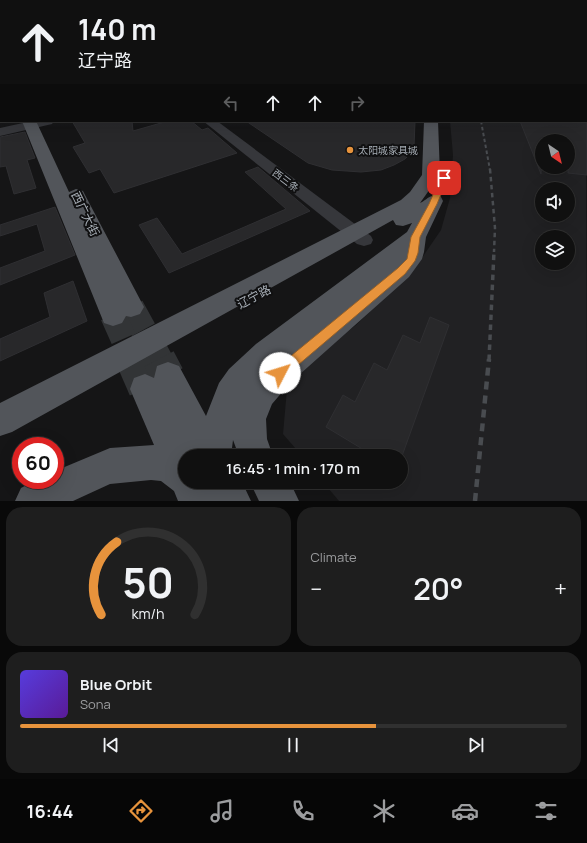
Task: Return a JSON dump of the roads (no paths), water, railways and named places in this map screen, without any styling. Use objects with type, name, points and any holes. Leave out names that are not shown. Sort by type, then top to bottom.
[{"type":"main road","points":[[37,122],[112,316]]},
{"type":"main road","name":"西广大街","points":[[37,122],[131,306]]},
{"type":"main road","name":"辽宁路","points":[[0,431],[359,236],[408,204],[418,196],[431,175],[431,122]]},
{"type":"main road","points":[[215,449],[219,424],[230,394],[240,379],[266,353],[415,237],[433,204],[444,178],[442,122]]},
{"type":"main road","name":"辽宁路","points":[[0,420],[359,236],[433,204]]},
{"type":"main road","points":[[254,449],[250,439],[250,419],[260,394],[280,373],[411,261],[414,253],[415,237]]},
{"type":"main road","points":[[178,453],[157,383],[204,449]]},
{"type":"main road","points":[[34,501],[79,478],[110,466],[152,462],[169,465],[178,471]]},
{"type":"main road","points":[[192,489],[198,501]]},
{"type":"main road","points":[[226,489],[232,501]]},
{"type":"main road","points":[[272,489],[280,501]]},
{"type":"street","points":[[0,132],[37,122]]},
{"type":"street","name":"西三条","points":[[210,122],[359,236]]},
{"type":"tunnel","points":[[131,307],[160,360]]},
{"type":"tunnel","points":[[113,315],[133,360]]},
{"type":"tunnel","points":[[132,359],[145,389]]},
{"type":"tunnel","points":[[159,359],[168,376]]},
{"type":"railway","points":[[481,122],[490,170]]},
{"type":"railway","points":[[490,169],[495,228],[494,252]]},
{"type":"railway","points":[[489,360],[494,251]]},
{"type":"railway","points":[[475,501],[489,359]]},
{"type":"place","name":"太阳城家具城","points":[[350,150]]}]
